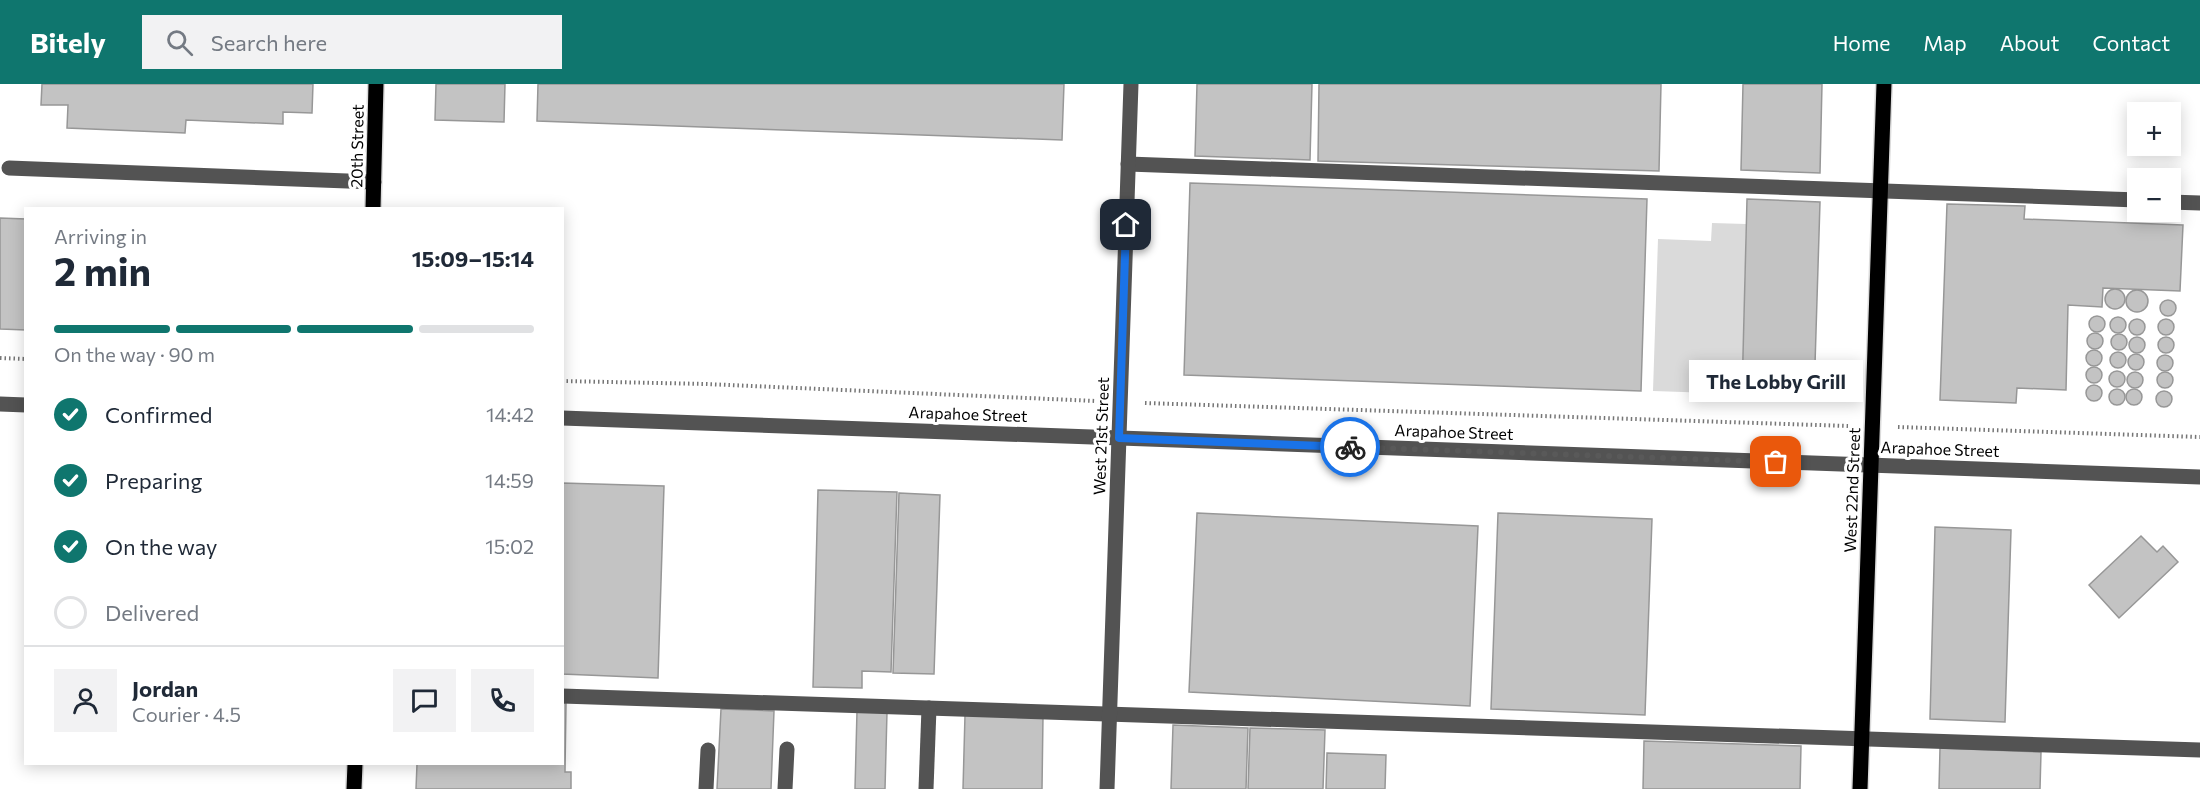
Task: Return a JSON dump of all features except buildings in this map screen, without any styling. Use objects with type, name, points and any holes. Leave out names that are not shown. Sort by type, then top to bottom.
[{"type":"main road","name":"20th Street","points":[[373,207],[376,84]]},
{"type":"main road","name":"West 22nd Street","points":[[1860,789],[1884,84]]},
{"type":"main road","points":[[354,789],[355,765]]},
{"type":"street","name":"West 21st Street","points":[[1107,789],[1131,84]]},
{"type":"street","points":[[1128,164],[2127,200]]},
{"type":"street","points":[[9,168],[374,182]]},
{"type":"street","points":[[2181,202],[2200,203]]},
{"type":"street","points":[[0,404],[24,405]]},
{"type":"street","name":"Arapahoe Street","points":[[564,418],[2200,477]]},
{"type":"street","points":[[564,696],[2200,750]]},
{"type":"street","points":[[926,789],[929,708]]},
{"type":"street","points":[[785,789],[787,749]]},
{"type":"street","points":[[706,789],[708,750]]},
{"type":"path","points":[[0,358],[24,359]]},
{"type":"path","name":"Arapahoe Street","points":[[564,381],[706,384],[1120,402],[2200,437]]},
{"type":"shaded area","points":[[1712,223],[1746,224],[1742,394],[1653,391],[1658,239],[1711,241]]},
{"type":"way so far","points":[[1350,447],[1776,462]]},
{"type":"place","name":"The Lobby Grill","points":[[1776,462]]},
{"type":"route","points":[[1126,225],[1119,438],[1350,447]]}]
